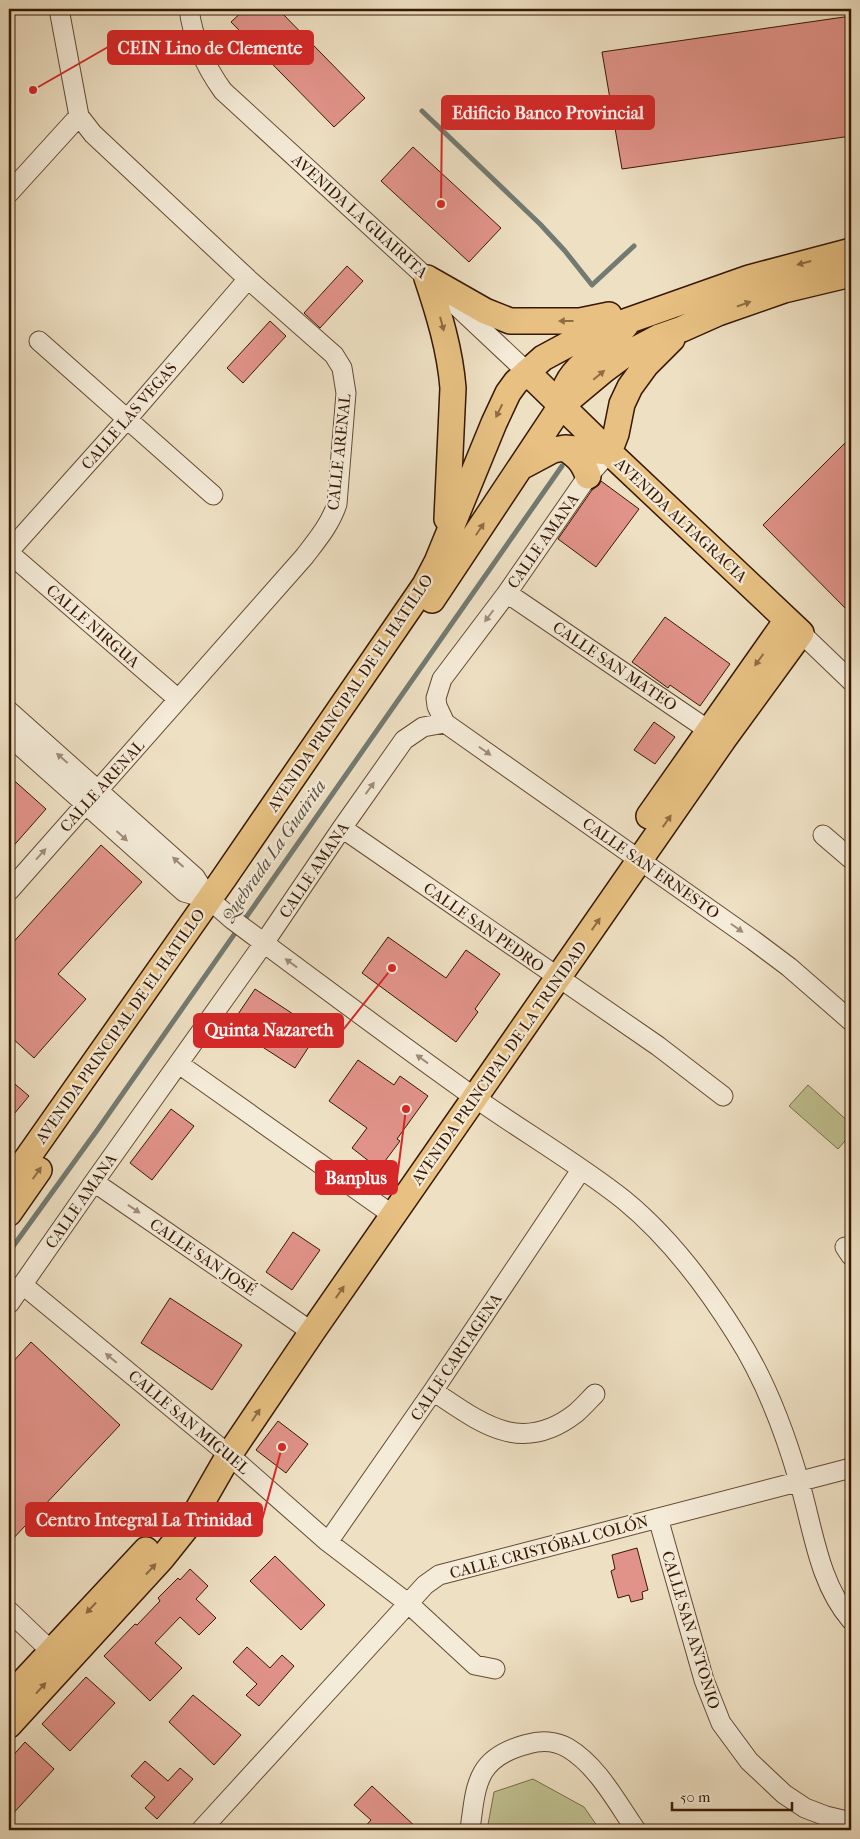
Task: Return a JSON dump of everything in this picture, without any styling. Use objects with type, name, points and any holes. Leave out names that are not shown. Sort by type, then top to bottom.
[{"type":"main road","name":"AVENIDA PRINCIPAL DE EL HATILLO","points":[[9,1184],[221,910],[426,585],[508,393],[543,358],[582,338],[749,278],[851,252]]},
{"type":"main road","name":"AVENIDA PRINCIPAL DE EL HATILLO","points":[[9,1213],[221,910],[561,406],[623,356],[659,337],[682,329],[718,312],[784,290],[851,274]]},
{"type":"main road","points":[[427,278],[485,311],[510,321],[580,321],[611,315],[631,319],[619,334],[576,372],[566,386],[561,406]]},
{"type":"main road","points":[[427,278],[443,330],[453,388],[447,536]]},
{"type":"main road","points":[[521,467],[553,450],[564,448],[609,452],[616,434],[622,404],[630,387],[646,365],[682,329]]},
{"type":"main road","name":"AVENIDA LA GUAIRITA","points":[[527,372],[561,406]]},
{"type":"main road","name":"AVENIDA ALTAGRACIA","points":[[561,406],[794,626]]},
{"type":"main road","points":[[564,448],[575,454],[583,463],[588,476]]},
{"type":"main road","name":"AVENIDA PRINCIPAL DE LA TRINIDAD","points":[[9,1697],[167,1526],[206,1465],[222,1450],[305,1327],[716,735],[794,626]]},
{"type":"main road","name":"AVENIDA PRINCIPAL DE LA TRINIDAD","points":[[9,1725],[178,1539],[199,1510],[222,1450]]},
{"type":"street","name":"CALLE ARENAL","points":[[9,891],[304,557],[332,519],[337,504],[346,393],[342,368],[334,355],[248,279],[103,145],[79,116],[59,9]]},
{"type":"street","name":"AVENIDA LA GUAIRITA","points":[[189,9],[201,54],[223,91],[527,372]]},
{"type":"street","points":[[9,193],[79,116]]},
{"type":"street","name":"CALLE LAS VEGAS","points":[[9,552],[248,279]]},
{"type":"street","points":[[39,341],[213,495]]},
{"type":"street","name":"CALLE AMANA","points":[[9,1304],[264,943],[404,740],[423,728],[445,722],[437,706],[436,698],[442,679],[507,592],[588,476],[609,452]]},
{"type":"street","name":"CALLE NIRGUA","points":[[9,552],[178,699]]},
{"type":"street","name":"CALLE SAN MATEO","points":[[507,592],[716,735]]},
{"type":"street","points":[[794,626],[851,681]]},
{"type":"street","points":[[9,711],[195,877],[221,910]]},
{"type":"street","name":"CALLE SAN ERNESTO","points":[[445,722],[789,967],[851,1021]]},
{"type":"street","points":[[9,736],[184,892],[221,910],[468,1093],[624,1200],[656,1230],[718,1305],[764,1382],[800,1481],[826,1579],[840,1608],[851,1620]]},
{"type":"street","name":"CALLE SAN PEDRO","points":[[342,828],[658,1046],[723,1096]]},
{"type":"street","points":[[823,835],[851,860]]},
{"type":"street","points":[[179,1064],[387,1211]]},
{"type":"street","name":"CALLE CARTAGENA","points":[[328,1542],[582,1170]]},
{"type":"street","name":"CALLE SAN JOSÉ","points":[[94,1182],[305,1327]]},
{"type":"street","name":"CALLE SAN MIGUEL","points":[[23,1285],[222,1450],[328,1542],[408,1604],[475,1664],[495,1668]]},
{"type":"street","points":[[432,1391],[488,1426],[506,1433],[524,1434],[548,1429],[559,1423],[576,1413],[595,1394]]},
{"type":"street","name":"CALLE CRISTÓBAL COLÓN","points":[[200,1830],[425,1585],[440,1575],[851,1468]]},
{"type":"street","name":"CALLE SAN ANTONIO","points":[[658,1518],[704,1680],[721,1723],[749,1761],[784,1794],[805,1808],[826,1816],[851,1822]]},
{"type":"street","points":[[9,1611],[51,1651]]},
{"type":"street","points":[[470,1830],[473,1799],[477,1784],[487,1765],[497,1756],[509,1750],[534,1742],[548,1742],[569,1748],[589,1766],[636,1830]]},
{"type":"green space","points":[[808,1085],[851,1124],[851,1134],[838,1149],[789,1106]]},
{"type":"green space","points":[[533,1779],[584,1807],[600,1830],[487,1830],[494,1792]]},
{"type":"building","points":[[245,9],[278,9],[365,98],[334,127],[231,22]]},
{"type":"building","points":[[851,16],[851,136],[622,169],[602,52]]},
{"type":"building","points":[[413,147],[501,228],[469,262],[381,181]]},
{"type":"building","points":[[347,266],[363,281],[320,328],[304,313]]},
{"type":"building","points":[[270,321],[286,336],[243,383],[227,368]]},
{"type":"building","points":[[851,437],[851,614],[763,525]]},
{"type":"building","points":[[601,481],[639,509],[596,567],[558,539],[592,490]]},
{"type":"building","points":[[665,617],[730,664],[700,706],[670,685],[668,688],[632,662]]},
{"type":"building","points":[[654,722],[675,737],[655,764],[634,750]]},
{"type":"building","points":[[9,776],[46,809],[9,851]]},
{"type":"building","points":[[101,845],[142,882],[58,974],[86,999],[34,1058],[10,1036],[15,1031],[9,1025],[9,947]]},
{"type":"building","points":[[388,937],[446,978],[466,950],[500,974],[475,1009],[478,1012],[456,1042],[362,973]]},
{"type":"building","points":[[255,989],[319,1031],[295,1068],[230,1026]]},
{"type":"building","points":[[358,1060],[394,1085],[400,1076],[428,1096],[397,1139],[400,1141],[379,1169],[352,1148],[367,1128],[329,1101]]},
{"type":"building","points":[[9,1079],[29,1096],[9,1120]]},
{"type":"building","points":[[171,1109],[194,1126],[152,1180],[130,1163]]},
{"type":"building","points":[[293,1232],[320,1250],[292,1290],[266,1272]]},
{"type":"building","points":[[170,1298],[242,1345],[212,1390],[141,1343]]},
{"type":"building","points":[[31,1342],[120,1425],[9,1543],[9,1366]]},
{"type":"building","points":[[278,1421],[308,1444],[286,1473],[256,1450]]},
{"type":"building","points":[[637,1548],[648,1590],[642,1592],[643,1599],[631,1602],[629,1595],[618,1598],[611,1571],[615,1569],[612,1555]]},
{"type":"building","points":[[275,1556],[325,1605],[301,1630],[250,1581]]},
{"type":"building","points":[[190,1569],[208,1586],[196,1599],[216,1618],[199,1635],[180,1617],[155,1643],[182,1668],[150,1701],[104,1656],[160,1601],[158,1598]]},
{"type":"building","points":[[247,1647],[270,1668],[282,1655],[294,1666],[259,1706],[246,1695],[257,1684],[233,1662]]},
{"type":"building","points":[[86,1677],[115,1703],[70,1751],[42,1724]]},
{"type":"building","points":[[193,1695],[241,1735],[214,1765],[169,1722]]},
{"type":"building","points":[[25,1742],[54,1769],[9,1818],[9,1760]]},
{"type":"building","points":[[145,1761],[168,1781],[180,1768],[193,1779],[157,1819],[145,1808],[155,1797],[131,1776]]},
{"type":"building","points":[[372,1786],[419,1830],[362,1830],[371,1820],[354,1805]]},
{"type":"waterway","name":"Quebrada La Guairita","points":[[422,111],[540,224],[565,251],[592,285],[634,246]]},
{"type":"waterway","name":"Quebrada La Guairita","points":[[9,1252],[98,1129],[562,466]]},
{"type":"place","name":"CEIN Lino de Clemente","points":[[33,90]]},
{"type":"place","name":"Edificio Banco Provincial","points":[[441,204]]},
{"type":"place","name":"Quinta Nazareth","points":[[392,968]]},
{"type":"place","name":"Banplus","points":[[406,1109]]},
{"type":"place","name":"Centro Integral La Trinidad","points":[[282,1447]]}]
